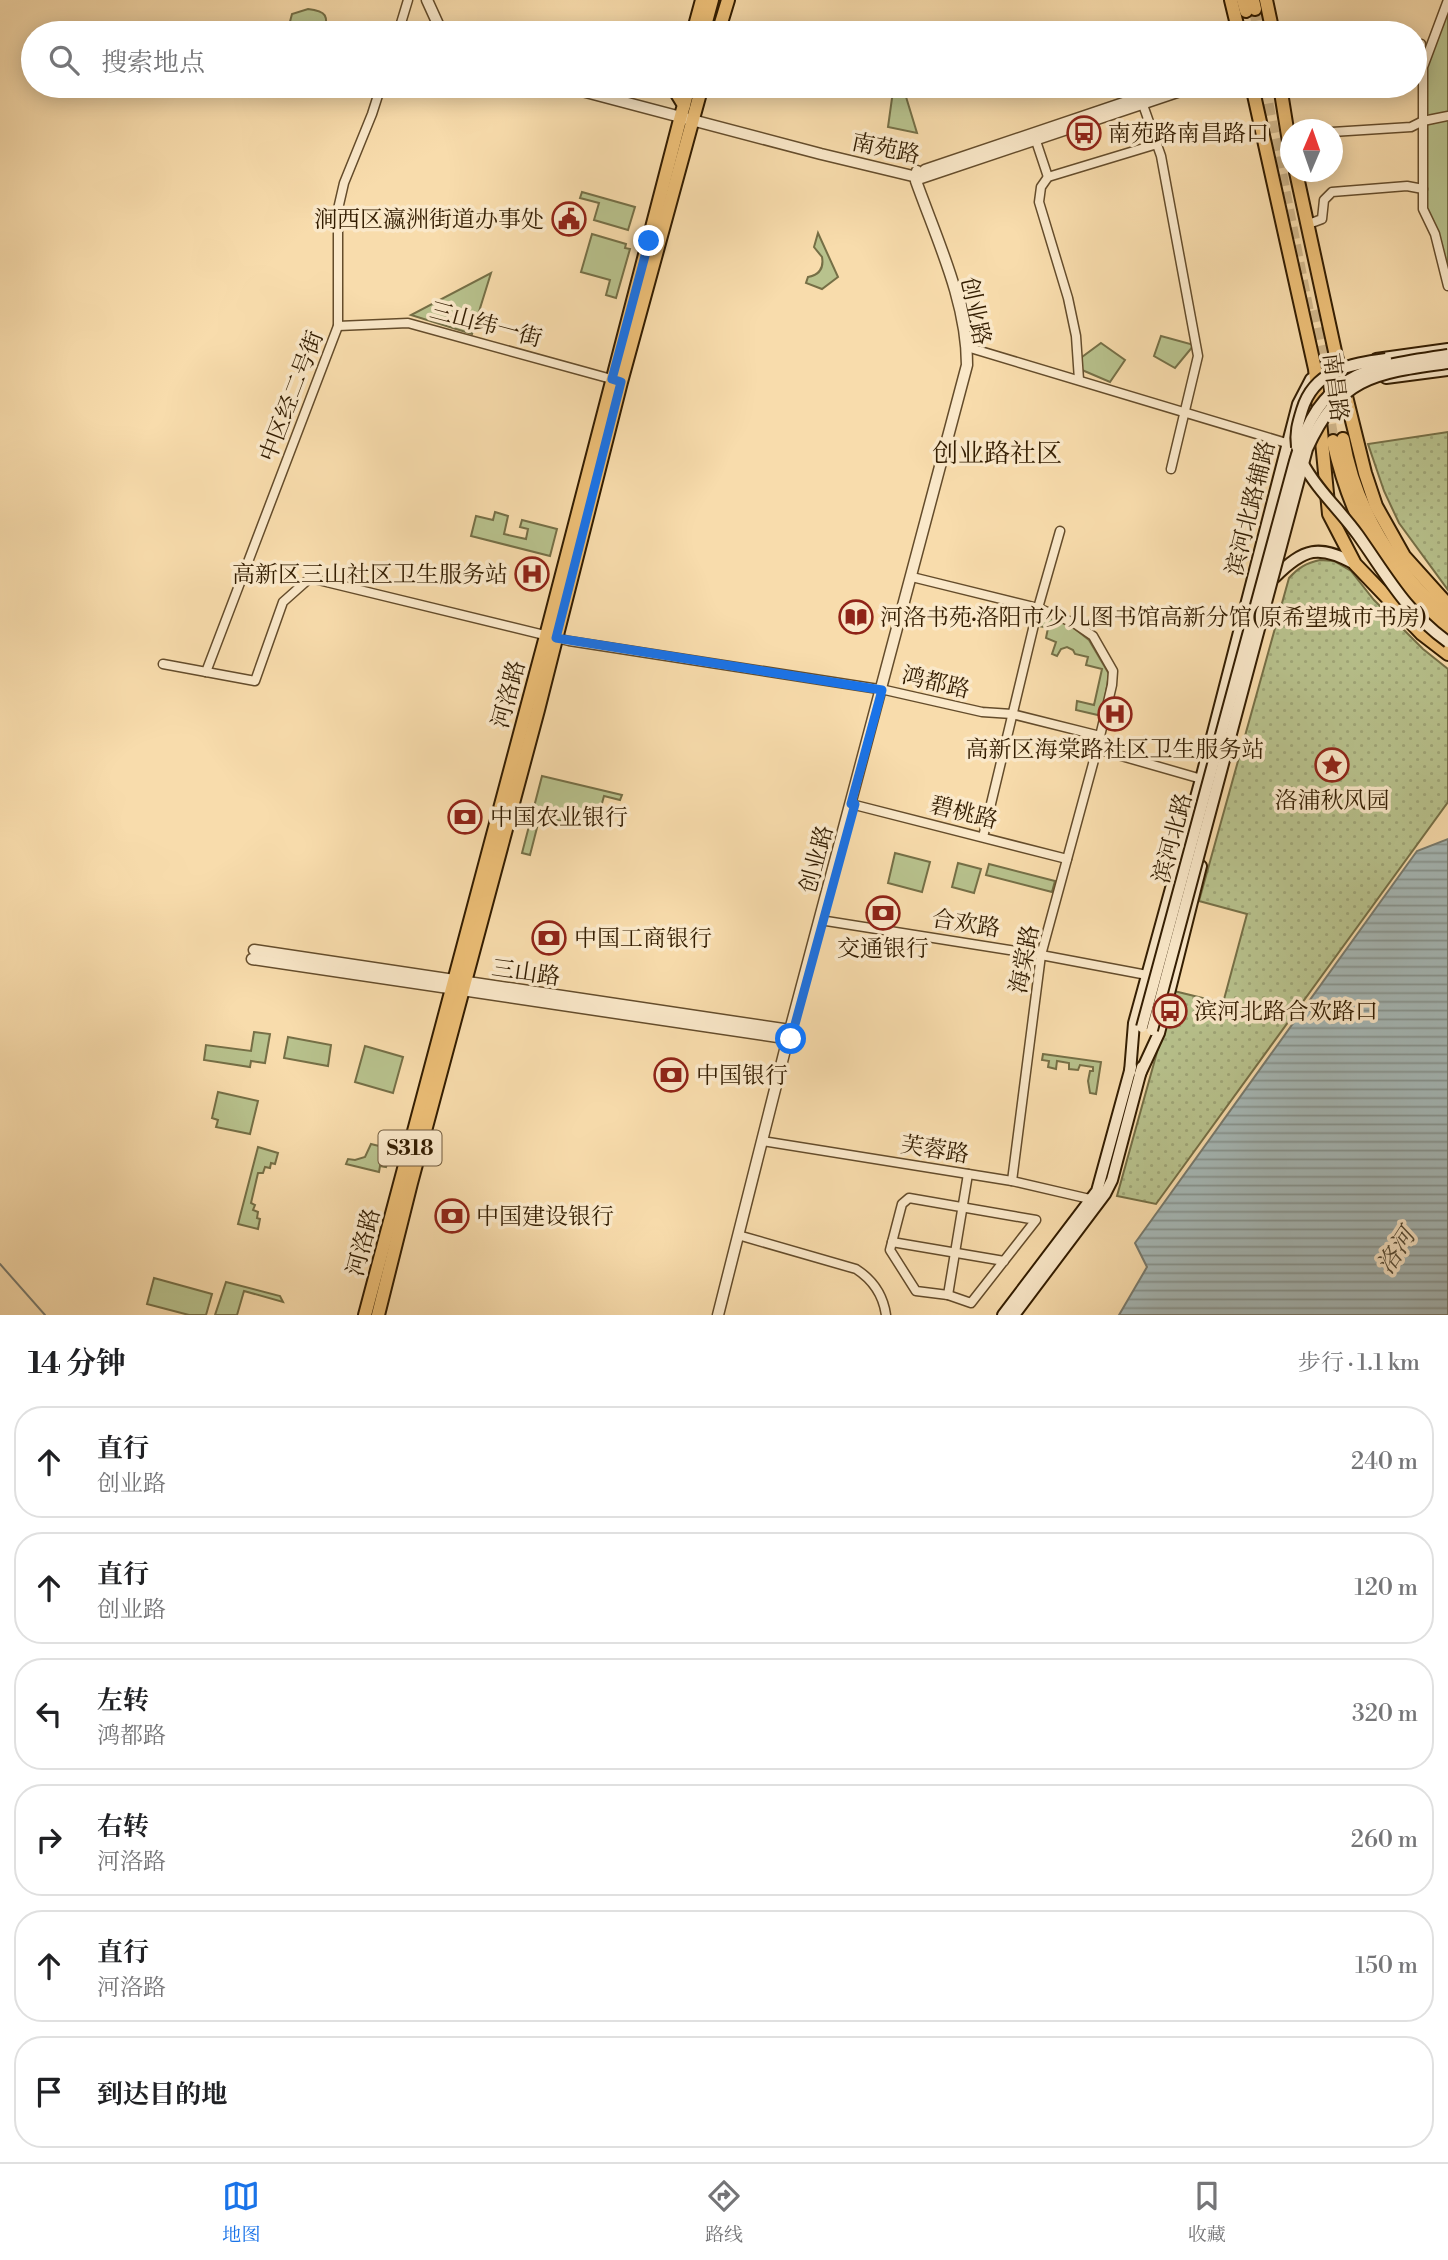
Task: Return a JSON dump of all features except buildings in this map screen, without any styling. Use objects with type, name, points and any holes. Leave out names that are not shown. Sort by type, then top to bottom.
[{"type":"main road","points":[[702,0],[710,21]]},
{"type":"main road","points":[[707,21],[712,0]]},
{"type":"main road","points":[[704,21],[721,0]]},
{"type":"main road","points":[[720,21],[728,0]]},
{"type":"main road","points":[[1231,0],[1236,21]]},
{"type":"main road","points":[[1266,0],[1270,21]]},
{"type":"main road","points":[[679,98],[686,114]]},
{"type":"main road","points":[[686,114],[688,98]]},
{"type":"main road","name":"河洛路","points":[[378,1315],[459,986],[616,380],[686,114],[695,98]]},
{"type":"main road","name":"南昌路","points":[[1255,98],[1316,376],[1323,474],[1329,514],[1355,564],[1422,634],[1448,654]]},
{"type":"main road","points":[[1282,98],[1286,119]]},
{"type":"main road","name":"南昌路","points":[[1298,182],[1344,388],[1376,506],[1404,556],[1448,605]]},
{"type":"main road","points":[[1316,376],[1339,366],[1448,351]]},
{"type":"main road","points":[[1448,351],[1350,364],[1334,370],[1314,386],[1305,401],[1295,433],[1297,453],[1313,482],[1358,536],[1394,590],[1417,617],[1448,642]]},
{"type":"main road","name":"滨河北路","points":[[1147,1029],[1306,428],[1322,401],[1352,377],[1372,369],[1448,351]]},
{"type":"main road","name":"滨河北路","points":[[1003,1315],[1112,1180],[1135,1073],[1307,449],[1315,431],[1336,400],[1361,382],[1377,375],[1448,363]]},
{"type":"main road","name":"滨河北路辅路","points":[[1135,1073],[1159,1032],[1275,577],[1302,448],[1309,428],[1320,409],[1344,388],[1376,380],[1448,370]]},
{"type":"main road","name":"滨河北路辅路","points":[[1135,1073],[1134,1024],[1201,779],[1298,404],[1306,387],[1316,376]]},
{"type":"main road","points":[[1448,618],[1401,568],[1370,520],[1338,440],[1342,480],[1354,514],[1393,578],[1411,599],[1448,630]]},
{"type":"main road","points":[[1275,577],[1301,554],[1318,551],[1331,552],[1355,564]]},
{"type":"main road","name":"河洛路","points":[[365,1315],[459,986]]},
{"type":"main road","name":"滨河北路","points":[[1014,1315],[1095,1200]]},
{"type":"street","points":[[402,21],[408,0]]},
{"type":"street","points":[[427,0],[437,21]]},
{"type":"street","points":[[435,0],[444,21]]},
{"type":"street","points":[[1427,55],[1448,0]]},
{"type":"street","name":"中区经二号街","points":[[206,672],[338,326],[338,209],[344,183],[377,98]]},
{"type":"street","name":"南苑路","points":[[616,98],[686,114]]},
{"type":"street","name":"南苑路","points":[[628,98],[919,174],[1036,141],[1158,98]]},
{"type":"street","name":"南苑路","points":[[919,174],[1139,98]]},
{"type":"street","points":[[1423,98],[1423,209],[1435,234],[1448,286]]},
{"type":"street","points":[[1142,103],[1161,156],[1198,356],[1171,469]]},
{"type":"street","points":[[1343,131],[1411,127],[1423,121],[1448,117]]},
{"type":"street","points":[[1036,141],[1048,177]]},
{"type":"street","points":[[1079,380],[1076,336],[1068,298],[1040,202],[1041,187],[1048,177],[1157,144]]},
{"type":"street","name":"创业路","points":[[720,1315],[790,1035],[971,366],[960,307],[919,174]]},
{"type":"street","points":[[1314,222],[1322,219],[1324,201],[1332,192],[1407,186],[1423,189]]},
{"type":"street","name":"三山纬一街","points":[[338,326],[408,323],[616,380]]},
{"type":"street","points":[[969,347],[1302,448]]},
{"type":"street","points":[[983,837],[1059,531]]},
{"type":"street","name":"海棠路","points":[[914,577],[1038,608],[1074,623],[1093,636],[1113,671],[1097,749],[1041,955],[1012,1181]]},
{"type":"street","name":"鸿都路","points":[[206,672],[255,681],[283,602],[310,578],[551,637],[884,690],[982,712],[1012,714],[1100,736]]},
{"type":"street","points":[[163,664],[206,672]]},
{"type":"street","points":[[1097,749],[1221,785]]},
{"type":"street","name":"碧桃路","points":[[853,804],[1067,859]]},
{"type":"street","name":"合欢路","points":[[821,920],[1147,975]]},
{"type":"street","name":"三山路","points":[[253,954],[790,1035]]},
{"type":"street","name":"芙蓉路","points":[[764,1141],[1012,1181],[1095,1200]]},
{"type":"street","points":[[948,1295],[968,1174]]},
{"type":"street","points":[[909,1198],[962,1208],[1036,1220],[971,1303],[948,1295],[916,1291],[890,1250],[902,1204],[909,1198]]},
{"type":"street","points":[[740,1235],[856,1269],[867,1276],[878,1289],[886,1315]]},
{"type":"street","points":[[892,1242],[1004,1261]]},
{"type":"green space","points":[[1448,8],[1448,272],[1426,206],[1427,64]]},
{"type":"green space","points":[[308,9],[319,11],[325,15],[326,21],[290,21],[292,14]]},
{"type":"green space","points":[[892,98],[906,98],[917,133],[888,127]]},
{"type":"green space","points":[[582,192],[635,207],[628,230],[594,220],[599,203],[580,198]]},
{"type":"green space","points":[[818,233],[838,277],[822,289],[806,283],[808,277],[818,273],[822,264],[822,257],[814,247]]},
{"type":"green space","points":[[592,234],[626,244],[625,248],[630,249],[616,298],[606,295],[610,280],[581,272]]},
{"type":"green space","points":[[491,273],[472,334],[411,315]]},
{"type":"green space","points":[[1161,336],[1194,345],[1175,368],[1154,356]]},
{"type":"green space","points":[[1101,343],[1125,360],[1110,382],[1082,370],[1082,357]]},
{"type":"green space","points":[[1448,432],[1448,590],[1399,523],[1384,491],[1368,444]]},
{"type":"green space","points":[[495,512],[508,516],[504,534],[526,539],[528,529],[520,527],[522,520],[557,529],[550,556],[471,536],[476,516],[493,520]]},
{"type":"green space","points":[[1320,560],[1334,561],[1351,571],[1374,600],[1423,649],[1448,669],[1448,802],[1156,1204],[1117,1196],[1174,991],[1223,1003],[1247,914],[1199,901],[1289,578],[1303,566]]},
{"type":"green space","points":[[1042,615],[1070,625],[1089,640],[1109,674],[1102,716],[1076,710],[1077,701],[1094,705],[1102,669],[1086,665],[1088,657],[1075,654],[1067,647],[1061,649],[1057,656],[1052,654],[1056,642],[1046,638],[1048,628],[1039,626]]},
{"type":"green space","points":[[542,776],[622,795],[620,800],[604,796],[598,818],[585,827],[579,825],[581,812],[576,808],[569,809],[565,822],[540,816],[530,855],[522,853]]},
{"type":"green space","points":[[895,853],[930,862],[922,892],[888,883]]},
{"type":"green space","points":[[958,863],[981,869],[974,893],[952,887]]},
{"type":"green space","points":[[989,864],[1055,881],[1052,892],[986,875]]},
{"type":"green space","points":[[254,1032],[270,1034],[265,1063],[251,1061],[250,1067],[204,1060],[206,1045],[251,1051]]},
{"type":"green space","points":[[288,1037],[331,1045],[328,1066],[284,1058]]},
{"type":"green space","points":[[365,1046],[403,1057],[393,1093],[355,1082]]},
{"type":"green space","points":[[1043,1054],[1101,1062],[1096,1094],[1090,1093],[1088,1081],[1093,1067],[1080,1065],[1078,1070],[1069,1069],[1069,1063],[1057,1061],[1056,1069],[1048,1067],[1049,1061],[1042,1060]]},
{"type":"green space","points":[[218,1092],[258,1101],[250,1134],[216,1127],[218,1120],[212,1118]]},
{"type":"green space","points":[[371,1144],[391,1149],[386,1167],[380,1166],[379,1172],[346,1164],[348,1159],[365,1157]]},
{"type":"green space","points":[[258,1147],[278,1153],[275,1164],[271,1163],[270,1168],[265,1167],[263,1173],[258,1173],[251,1203],[255,1205],[253,1210],[258,1212],[257,1218],[260,1219],[258,1229],[238,1224]]},
{"type":"green space","points":[[154,1278],[212,1294],[206,1315],[189,1315],[147,1304]]},
{"type":"green space","points":[[226,1282],[280,1296],[283,1302],[244,1291],[237,1315],[215,1315]]},
{"type":"water","name":"洛河","points":[[1448,839],[1448,1315],[1119,1315],[1147,1267],[1135,1243],[1417,851]]},
{"type":"waterway","points":[[0,1264],[45,1315]]},
{"type":"tunnel","points":[[1255,9],[1257,21]]},
{"type":"tunnel","points":[[1266,98],[1310,322]]},
{"type":"tunnel","points":[[1315,310],[1329,378]]},
{"type":"tunnel","points":[[1321,371],[1333,441]]},
{"type":"place","name":"南苑路南昌路口","points":[[1084,133]]},
{"type":"place","name":"涧西区瀛洲街道办事处","points":[[569,219]]},
{"type":"place","name":"高新区三山社区卫生服务站","points":[[532,574]]},
{"type":"place","name":"河洛书苑·洛阳市少儿图书馆高新分馆(原希望城市书房)","points":[[856,617]]},
{"type":"place","name":"高新区海棠路社区卫生服务站","points":[[1115,714]]},
{"type":"place","name":"洛浦秋风园","points":[[1332,765]]},
{"type":"place","name":"中国农业银行","points":[[465,817]]},
{"type":"place","name":"交通银行","points":[[883,913]]},
{"type":"place","name":"中国工商银行","points":[[549,938]]},
{"type":"place","name":"滨河北路合欢路口","points":[[1170,1011]]},
{"type":"place","name":"中国银行","points":[[671,1075]]},
{"type":"place","name":"中国建设银行","points":[[452,1216]]},
{"type":"district","name":"创业路社区","points":[[997,453]]},
{"type":"route","points":[[649,241],[612,379],[621,382],[556,638],[882,690],[851,804],[855,804],[791,1039]]}]
